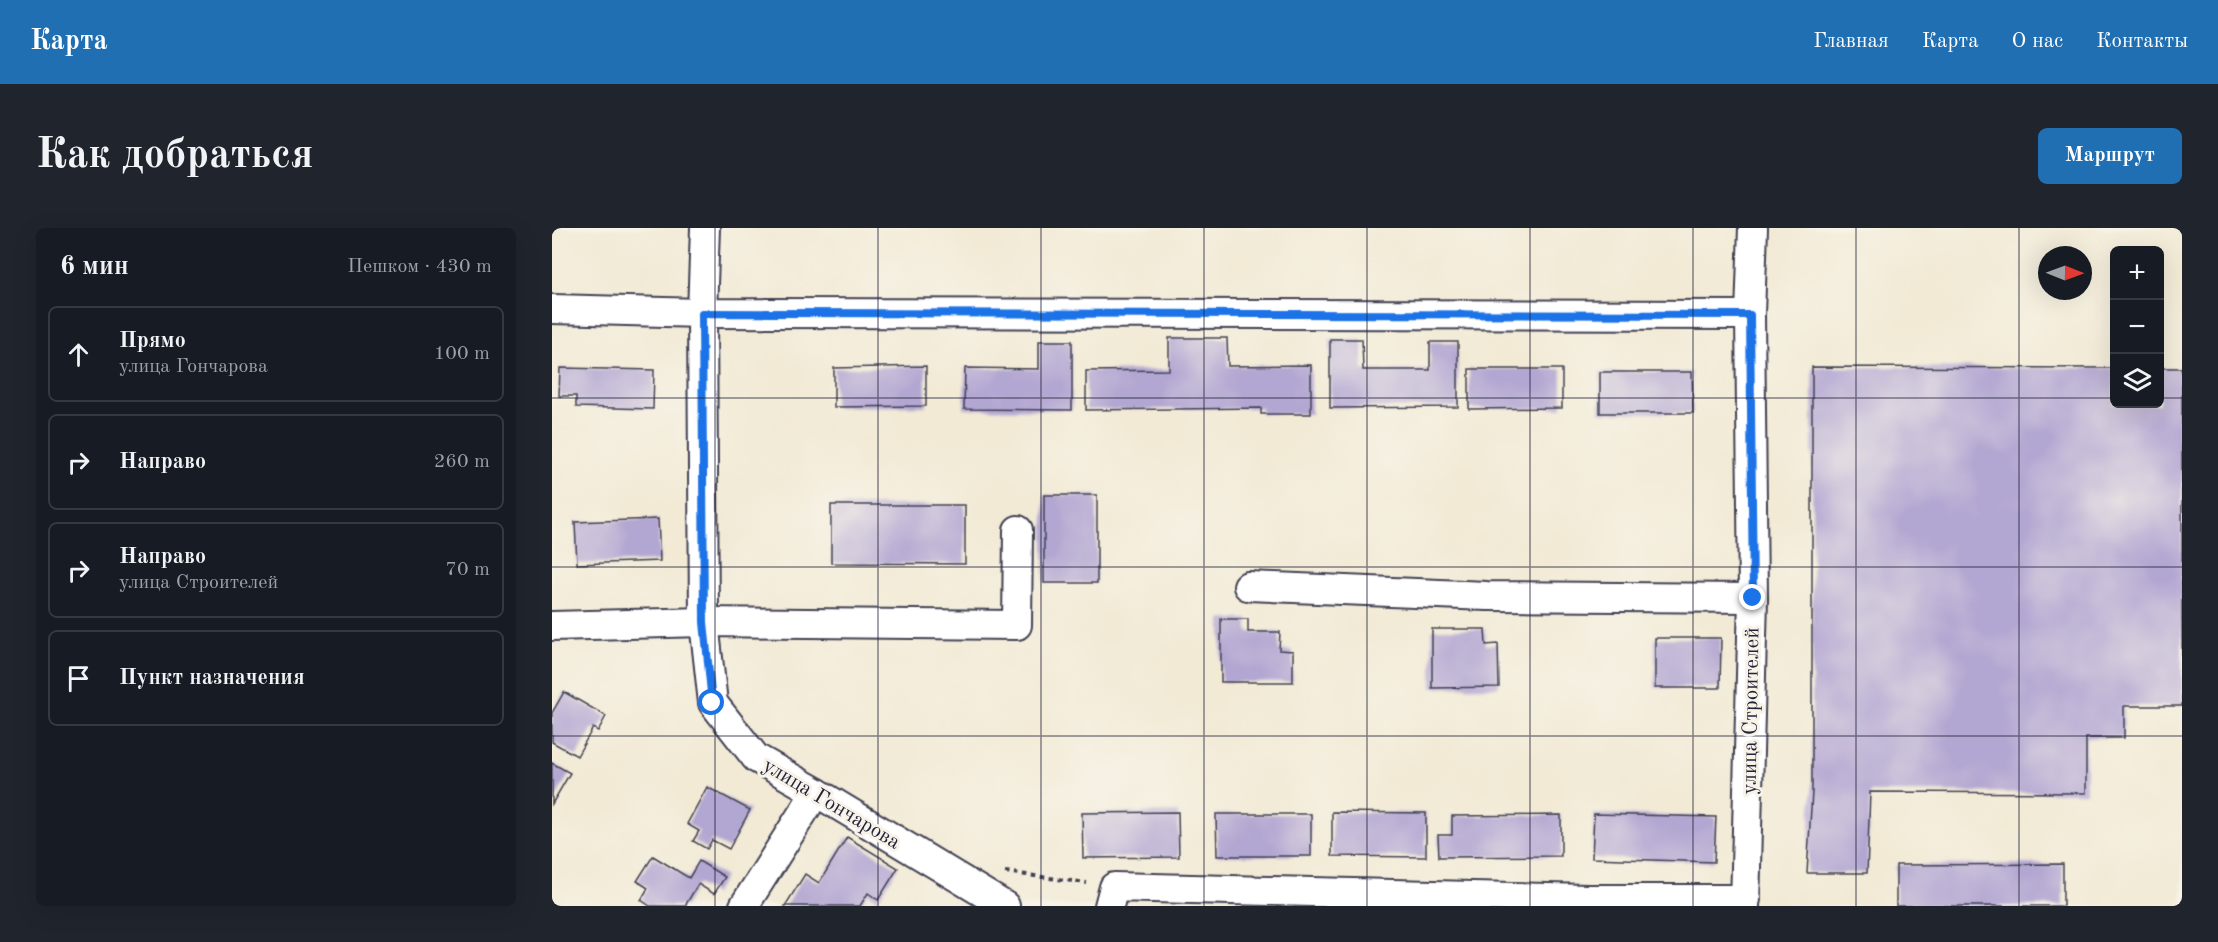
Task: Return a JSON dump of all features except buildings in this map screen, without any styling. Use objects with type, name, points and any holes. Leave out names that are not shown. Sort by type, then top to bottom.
[{"type":"street","name":"улица Гончарова","points":[[705,228],[702,313],[704,622],[712,703],[756,758],[1005,906]]},
{"type":"street","name":"улица Строителей","points":[[1746,902],[1753,598],[1750,315],[1753,228]]},
{"type":"street","points":[[552,309],[702,313],[1750,315]]},
{"type":"street","points":[[552,626],[704,622],[1017,625],[1018,530]]},
{"type":"street","points":[[1248,586],[1487,596],[1753,598]]},
{"type":"street","points":[[744,906],[816,792]]},
{"type":"street","points":[[1111,897],[1746,902]]},
{"type":"path","points":[[1000,872],[1111,897]]},
{"type":"route","points":[[712,703],[704,622],[702,313],[1750,315],[1753,598]]}]
